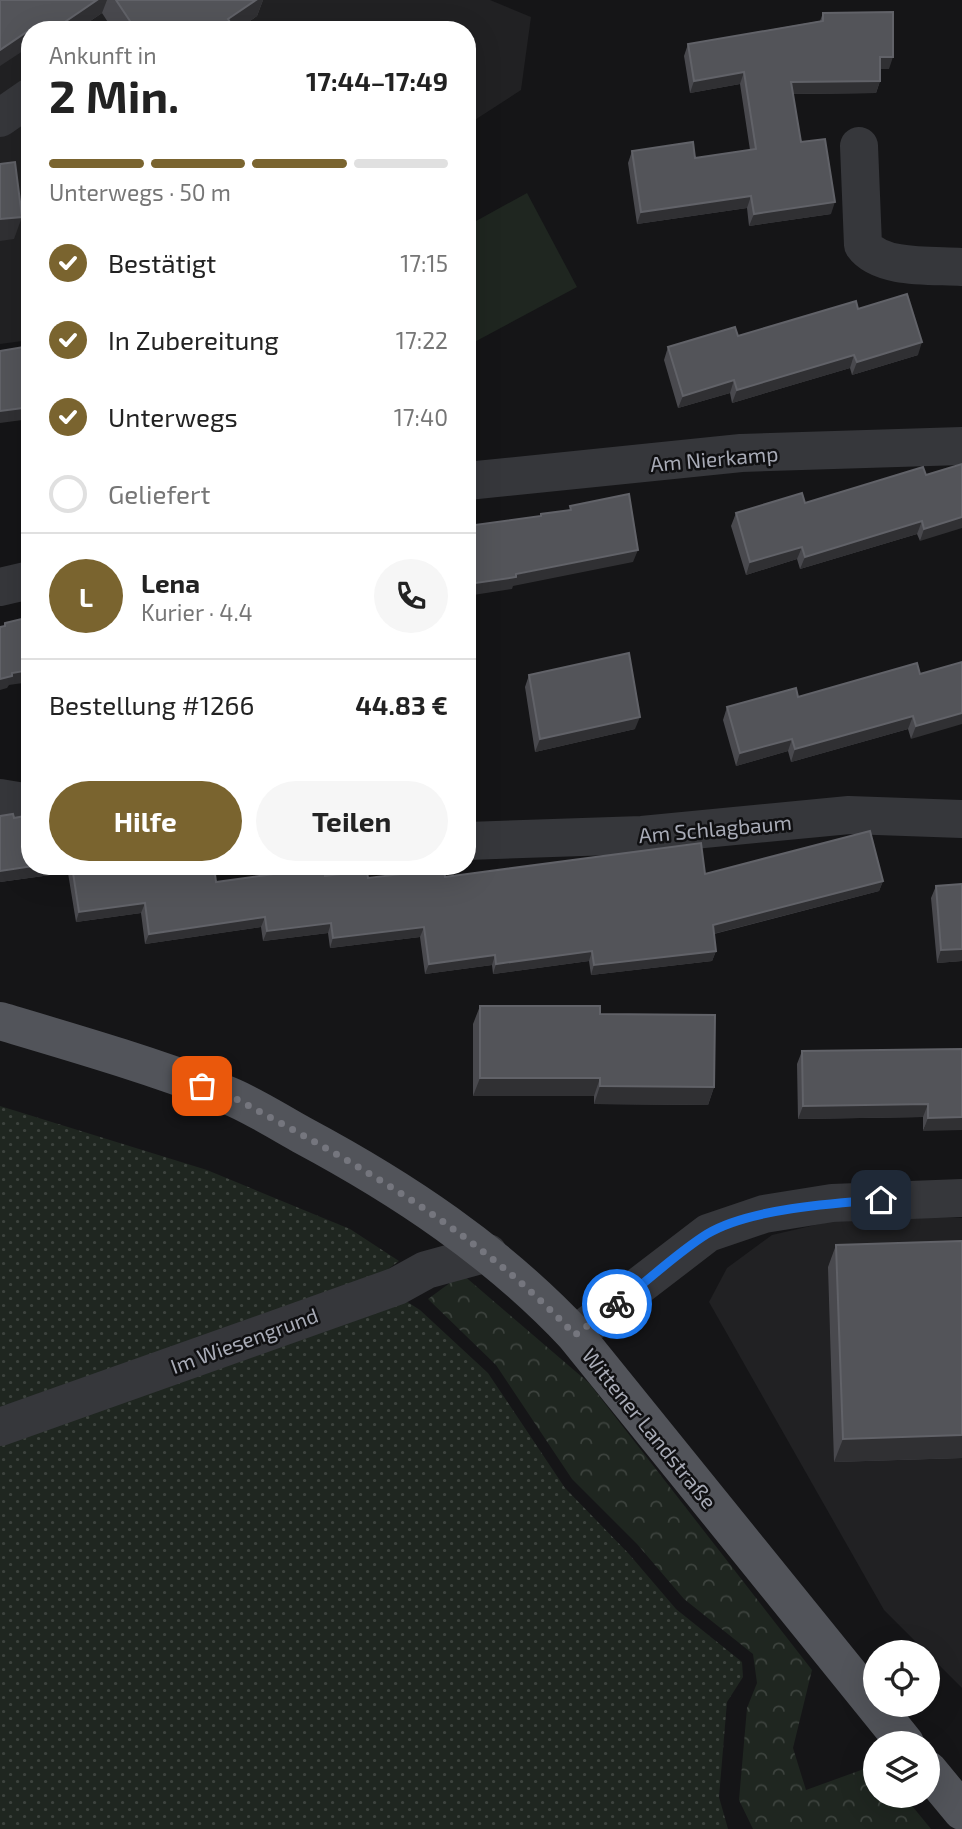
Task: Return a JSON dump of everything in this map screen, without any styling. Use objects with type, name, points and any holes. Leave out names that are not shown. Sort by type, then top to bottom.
[{"type":"main road","name":"Wittener Landstraße","points":[[0,1021],[225,1093],[359,1165],[436,1214],[488,1253],[543,1301],[575,1335],[895,1731]]},
{"type":"main road","points":[[940,1784],[962,1811]]},
{"type":"street","points":[[0,118],[21,103]]},
{"type":"street","points":[[859,146],[863,246],[869,254],[889,261],[962,267]]},
{"type":"street","name":"Am Nierkamp","points":[[476,480],[741,453],[962,446]]},
{"type":"street","points":[[0,587],[21,582]]},
{"type":"street","points":[[0,798],[21,802]]},
{"type":"street","name":"Am Schlagbaum","points":[[476,841],[642,835],[849,815],[962,819]]},
{"type":"street","points":[[575,1335],[708,1233],[764,1214],[832,1203],[962,1198]]},
{"type":"street","name":"Im Wiesengrund","points":[[0,1427],[397,1286],[426,1270],[488,1253]]},
{"type":"shaded area","points":[[0,0],[490,0],[531,17],[521,90],[476,119],[476,21],[21,21],[21,341],[0,344]]},
{"type":"shaded area","points":[[924,1217],[962,1218],[962,1688],[940,1666],[940,1640],[914,1640],[884,1610],[709,1302],[727,1268],[772,1235],[828,1222]]},
{"type":"green space","points":[[527,193],[577,287],[476,341],[476,221]]},
{"type":"green space","points":[[0,1106],[207,1170],[350,1229],[399,1261],[371,1282],[0,1417]]},
{"type":"green space","points":[[462,1274],[589,1383],[812,1670],[793,1748],[806,1790],[863,1769],[863,1808],[914,1808],[931,1829],[753,1829],[739,1800],[747,1708],[757,1683],[753,1654],[684,1599],[637,1544],[572,1479],[496,1365],[428,1299]]},
{"type":"green space","points":[[395,1294],[420,1310],[488,1373],[565,1488],[629,1554],[676,1609],[742,1662],[743,1677],[727,1702],[719,1797],[728,1829],[0,1829],[0,1436]]},
{"type":"building","points":[[0,0],[97,0],[66,21],[21,21],[21,36],[0,50]]},
{"type":"building","points":[[116,0],[256,0],[228,19],[229,21],[130,21]]},
{"type":"building","points":[[893,12],[893,57],[880,57],[880,81],[791,82],[801,142],[825,139],[835,202],[754,214],[751,196],[641,212],[632,151],[693,142],[695,158],[756,149],[744,72],[694,81],[688,44],[823,21],[823,13]]},
{"type":"building","points":[[15,162],[21,217],[0,219],[0,164]]},
{"type":"building","points":[[907,294],[922,342],[857,362],[854,355],[737,390],[734,380],[683,396],[668,347],[735,327],[738,336],[856,301],[858,309]]},
{"type":"building","points":[[21,348],[21,408],[0,411],[0,351]]},
{"type":"building","points":[[962,464],[962,517],[924,529],[922,521],[805,557],[802,547],[750,562],[736,513],[802,493],[805,503],[923,467],[926,475]]},
{"type":"building","points":[[629,494],[638,550],[516,574],[516,577],[476,583],[476,525],[541,516],[571,510],[570,506]]},
{"type":"building","points":[[21,619],[21,672],[0,679],[0,627],[5,626],[5,623]]},
{"type":"building","points":[[629,653],[640,717],[540,739],[529,675]]},
{"type":"building","points":[[962,662],[962,713],[916,726],[913,716],[795,749],[792,739],[740,753],[727,707],[796,688],[798,697],[917,663],[920,674]]},
{"type":"building","points":[[13,814],[14,818],[21,817],[21,868],[0,871],[0,816]]},
{"type":"building","points":[[870,831],[883,881],[713,925],[716,951],[594,965],[592,951],[496,964],[495,955],[429,964],[424,927],[333,938],[331,923],[267,931],[265,917],[149,934],[145,903],[79,912],[73,875],[215,875],[216,882],[266,875],[445,877],[701,843],[705,874]]},
{"type":"building","points":[[962,884],[962,949],[941,950],[936,886]]},
{"type":"building","points":[[480,1006],[600,1006],[600,1014],[715,1015],[714,1087],[600,1086],[600,1078],[480,1078]]},
{"type":"building","points":[[962,1049],[962,1117],[928,1118],[928,1104],[803,1106],[802,1051]]},
{"type":"building","points":[[962,1241],[962,1435],[843,1439],[836,1245]]},
{"type":"way so far","points":[[202,1086],[225,1093],[359,1165],[436,1214],[488,1253],[543,1301],[575,1335],[617,1304]]},
{"type":"route","points":[[617,1304],[708,1233],[764,1214],[832,1203],[881,1200]]}]
